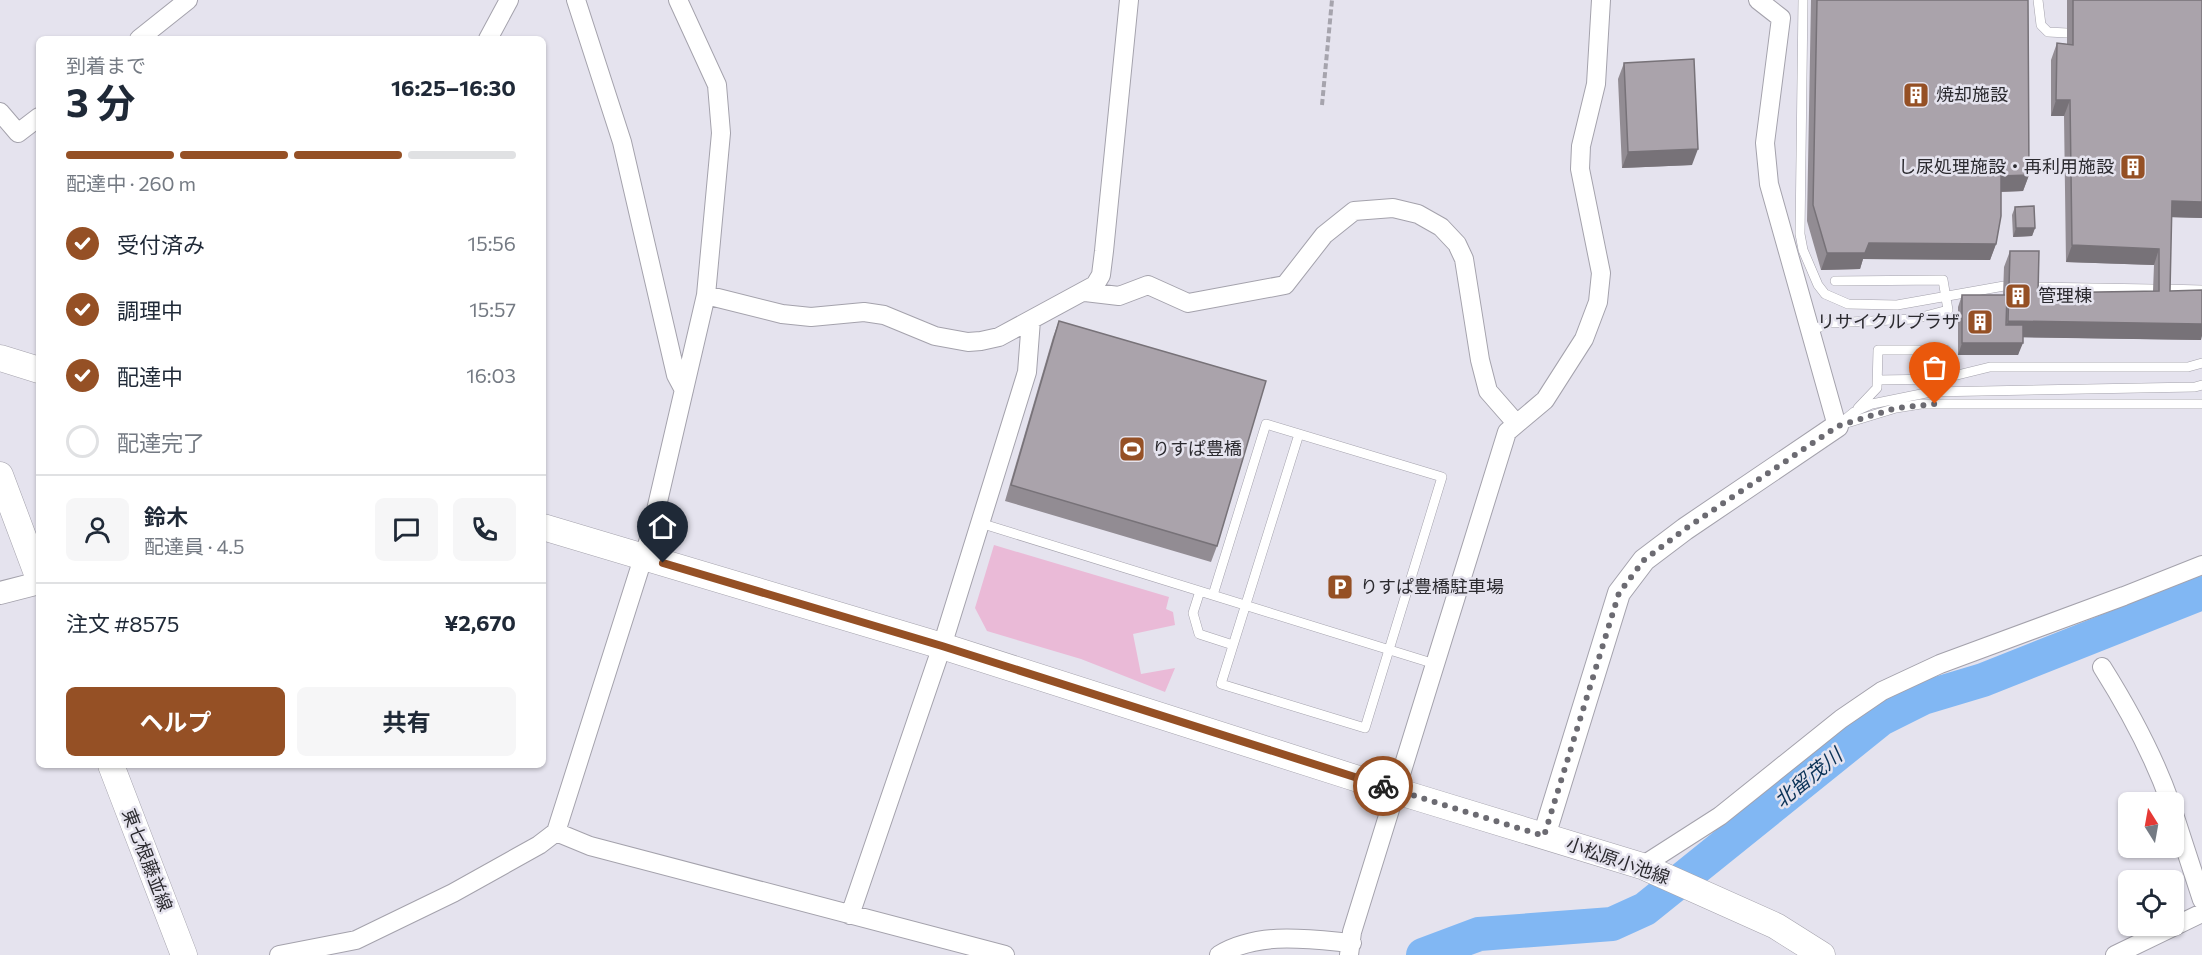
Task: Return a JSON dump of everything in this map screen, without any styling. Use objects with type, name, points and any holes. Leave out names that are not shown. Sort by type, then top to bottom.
[{"type":"main road","points":[[0,358],[36,369]]},
{"type":"main road","points":[[0,476],[36,573]]},
{"type":"main road","name":"小松原小池線","points":[[546,528],[942,646],[1648,869],[1776,926],[1822,955]]},
{"type":"main road","name":"東七根藤並線","points":[[112,768],[184,955]]},
{"type":"street","points":[[142,36],[188,0]]},
{"type":"street","points":[[490,36],[509,0]]},
{"type":"street","points":[[576,0],[622,142],[676,375],[684,390]]},
{"type":"street","points":[[279,955],[356,940],[453,893],[539,845],[556,832],[650,536],[706,295],[721,133],[717,85],[678,0]]},
{"type":"street","points":[[706,295],[782,314],[812,317],[864,312],[884,315],[935,336],[968,342],[999,337],[1085,292],[1095,285],[1101,276],[1129,0]]},
{"type":"street","points":[[1219,955],[1227,950],[1267,939],[1296,937],[1350,949],[1352,932],[1507,432],[1545,400],[1584,339],[1598,302],[1601,273],[1580,169],[1581,146],[1596,84],[1601,0]]},
{"type":"street","points":[[1544,836],[1619,593],[1644,560],[1685,529],[1846,419],[1810,331],[1769,184],[1765,143],[1781,18],[1758,0]]},
{"type":"street","points":[[0,111],[18,133],[36,119]]},
{"type":"street","points":[[1085,292],[1119,296],[1148,285],[1188,303],[1285,285],[1324,235],[1354,211],[1393,208],[1418,214],[1441,227],[1457,244],[1464,259],[1480,360],[1488,391],[1516,423]]},
{"type":"street","points":[[850,915],[942,646],[1027,372],[1031,320]]},
{"type":"street","points":[[1648,869],[1720,816],[1841,719],[1882,691],[1940,664],[2202,565]]},
{"type":"street","points":[[0,593],[36,582]]},
{"type":"street","points":[[2102,667],[2132,714],[2167,792]]},
{"type":"street","points":[[556,832],[590,846],[1005,955]]},
{"type":"street","points":[[2184,845],[2202,900]]},
{"type":"street","points":[[2115,955],[2202,913]]},
{"type":"lane","points":[[1803,0],[1800,234],[1809,268],[1818,285],[1825,294],[1848,304],[1897,305],[2004,286]]},
{"type":"lane","points":[[2038,0],[2041,25],[2048,32],[2067,33]]},
{"type":"lane","points":[[1810,331],[1829,323],[1914,319],[1948,310],[1943,280],[1835,281]]},
{"type":"lane","points":[[2033,286],[2153,289]]},
{"type":"lane","points":[[2164,289],[2202,290]]},
{"type":"lane","points":[[1846,419],[1877,388],[1878,350],[1946,350]]},
{"type":"lane","points":[[1878,380],[1941,379],[1990,367],[2188,367],[2202,363]]},
{"type":"lane","points":[[1846,419],[1891,399],[1931,392],[2195,387],[2202,385]]},
{"type":"lane","points":[[1846,419],[1896,408],[1928,404],[2202,404]]},
{"type":"lane","points":[[1213,595],[1266,424],[1442,477],[1365,728],[1221,684],[1299,434]]},
{"type":"lane","points":[[980,523],[1435,664]]},
{"type":"lane","points":[[1200,591],[1193,613],[1199,634],[1233,645]]},
{"type":"path","points":[[1322,105],[1332,0]]},
{"type":"shaded area","points":[[994,545],[1169,597],[1166,609],[1173,612],[1175,625],[1133,634],[1141,674],[1175,668],[1165,692],[1081,659],[987,631],[975,608]]},
{"type":"building","name":"焼却施設","points":[[1817,0],[2028,0],[2029,175],[2001,176],[2001,216],[1996,244],[1869,243],[1865,253],[1827,253],[1813,205]]},
{"type":"building","name":"し尿処理施設・再利用施設","points":[[2073,0],[2202,0],[2202,202],[2172,201],[2170,291],[2202,290],[2202,324],[2008,321],[2010,251],[2039,251],[2038,293],[2159,291],[2159,249],[2072,245],[2070,100],[2056,100],[2057,43],[2073,45]]},
{"type":"building","points":[[1694,59],[1698,149],[1628,152],[1624,63]]},
{"type":"building","points":[[2034,206],[2035,228],[2016,228],[2015,207]]},
{"type":"building","name":"リサイクルプラザ","points":[[1962,295],[2007,295],[2006,325],[2023,325],[2023,343],[1962,343]]},
{"type":"building","name":"りすぱ豊橋","points":[[1059,321],[1266,381],[1217,546],[1011,485]]},
{"type":"waterway","name":"北留茂川","points":[[1423,955],[1479,934],[1612,924],[1645,909],[1881,719],[1923,698],[1983,680],[2202,593]]},
{"type":"way so far","points":[[1383,786],[1544,836],[1548,816],[1619,593],[1644,560],[1685,529],[1838,426],[1896,408],[1935,404]]},
{"type":"place","name":"焼却施設","points":[[1916,95]]},
{"type":"place","name":"し尿処理施設・再利用施設","points":[[2133,167]]},
{"type":"place","name":"管理棟","points":[[2018,296]]},
{"type":"place","name":"リサイクルプラザ","points":[[1980,322]]},
{"type":"place","name":"りすぱ豊橋","points":[[1132,449]]},
{"type":"place","name":"りすぱ豊橋駐車場","points":[[1340,587]]},
{"type":"route","points":[[663,563],[942,646],[1383,786]]}]
